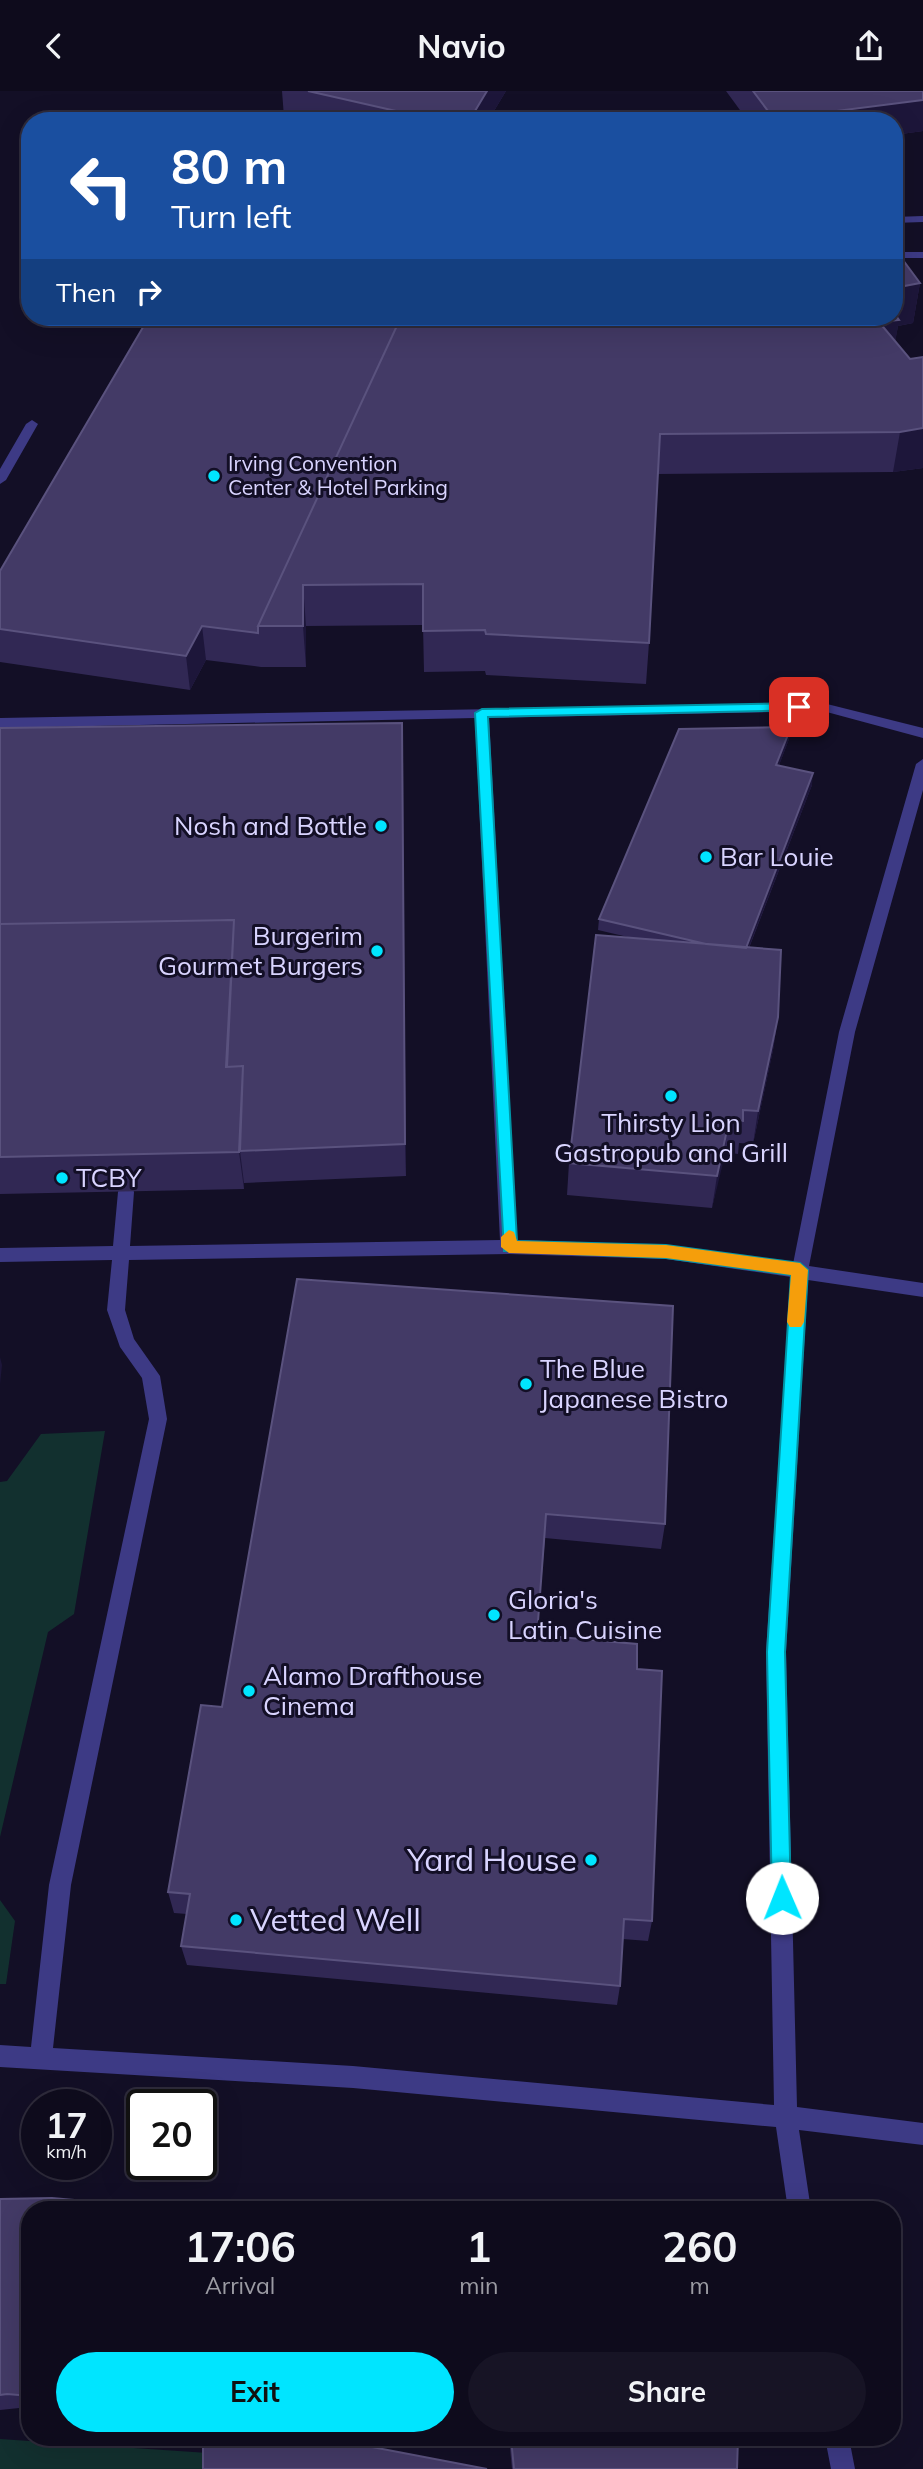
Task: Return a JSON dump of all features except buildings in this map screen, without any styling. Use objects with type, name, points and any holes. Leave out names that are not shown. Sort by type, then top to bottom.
[{"type":"lane","points":[[903,220],[923,219]]},
{"type":"lane","points":[[903,255],[923,255]]},
{"type":"lane","points":[[0,480],[32,424]]},
{"type":"lane","points":[[0,723],[160,726],[482,713],[823,707],[923,733]]},
{"type":"lane","points":[[482,713],[509,1247]]},
{"type":"lane","points":[[798,2201],[786,2117],[776,1652],[800,1270],[847,1032],[923,764]]},
{"type":"lane","points":[[41,2056],[60,1885],[158,1419],[151,1376],[125,1342],[116,1310],[126,1192]]},
{"type":"lane","points":[[0,1255],[509,1247],[666,1252],[923,1290]]},
{"type":"lane","points":[[0,2056],[41,2056],[353,2077],[786,2117],[923,2134]]},
{"type":"lane","points":[[839,2446],[843,2469]]},
{"type":"green space","points":[[105,1431],[74,1614],[48,1632],[0,1837],[0,1482],[7,1481],[41,1434]]},
{"type":"green space","points":[[0,1900],[15,1921],[6,1984],[0,1984]]},
{"type":"green space","points":[[0,2439],[21,2440],[21,2446],[104,2446],[208,2453],[208,2469],[0,2469]]},
{"type":"slow traffic","points":[[509,1237],[509,1247],[666,1252],[800,1270],[795,1322]]},
{"type":"place","name":"Irving Convention Center & Hotel Parking","points":[[214,476]]},
{"type":"place","name":"Nosh and Bottle","points":[[381,826]]},
{"type":"place","name":"Bar Louie","points":[[706,857]]},
{"type":"place","name":"Burgerim Gourmet Burgers","points":[[377,951]]},
{"type":"place","name":"Thirsty Lion Gastropub and Grill","points":[[671,1096]]},
{"type":"place","name":"TCBY","points":[[62,1178]]},
{"type":"place","name":"The Blue Japanese Bistro","points":[[526,1384]]},
{"type":"place","name":"Gloria's Latin Cuisine","points":[[494,1615]]},
{"type":"place","name":"Alamo Drafthouse Cinema","points":[[249,1691]]},
{"type":"place","name":"Yard House","points":[[591,1860]]},
{"type":"place","name":"Vetted Well","points":[[236,1920]]},
{"type":"route","points":[[782,1898],[776,1652],[800,1270],[666,1252],[509,1247],[482,713],[799,707]]}]
